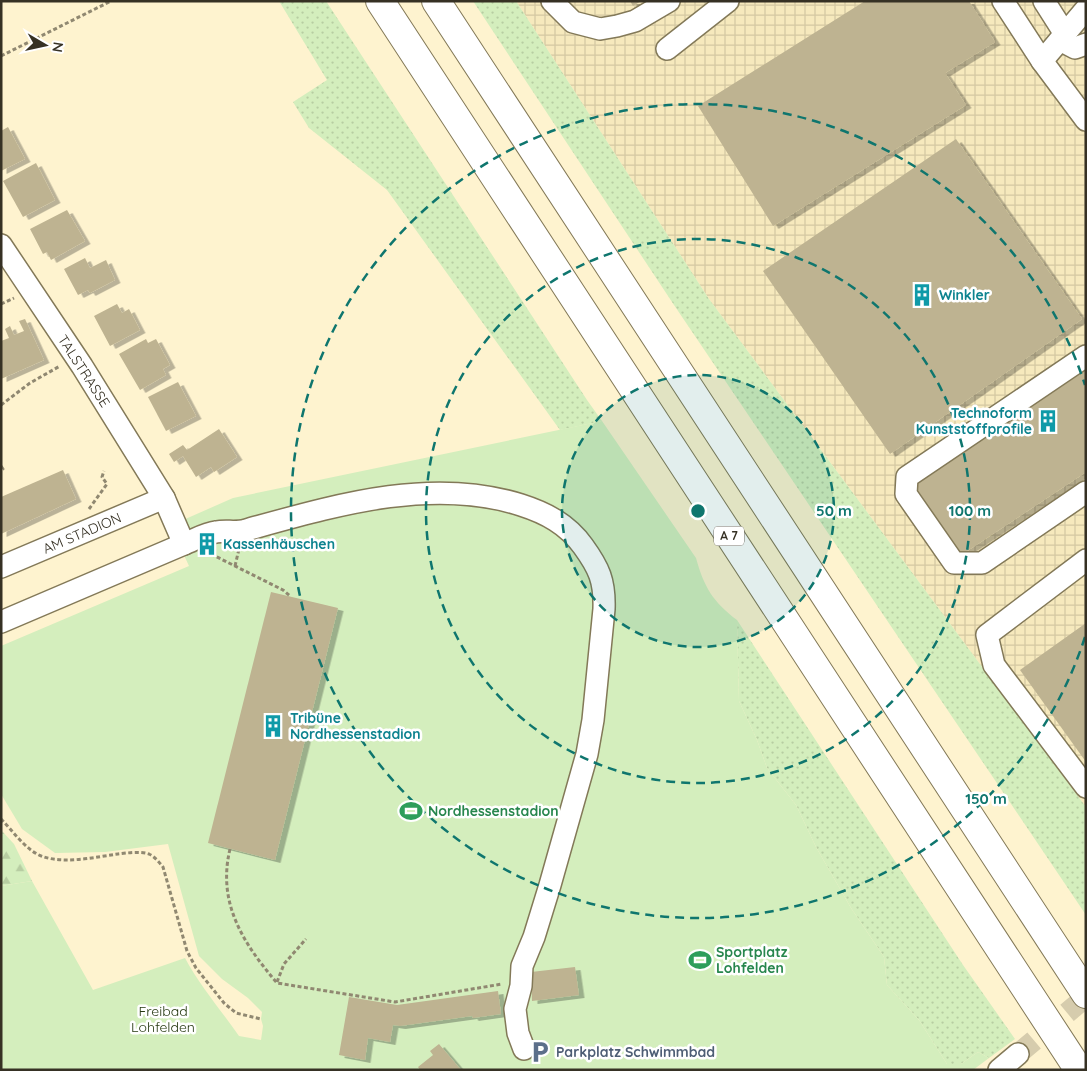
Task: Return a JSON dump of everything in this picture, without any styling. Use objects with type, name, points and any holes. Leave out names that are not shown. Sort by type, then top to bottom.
[{"type":"highway","name":"A 7","points":[[380,1],[1079,1070]]},
{"type":"highway","points":[[436,1],[1086,994]]},
{"type":"street","points":[[552,1],[573,22],[600,29],[634,20],[669,1]]},
{"type":"street","points":[[667,49],[728,1]]},
{"type":"street","points":[[1003,1],[1042,62],[1086,120]]},
{"type":"street","points":[[1044,1],[1062,37],[1075,48],[1086,44]]},
{"type":"street","points":[[1042,62],[1086,9]]},
{"type":"street","name":"TALSTRASSE","points":[[1,245],[75,356],[164,498],[184,544]]},
{"type":"street","points":[[1086,356],[907,477],[906,494],[954,563],[982,563],[1086,492]]},
{"type":"street","points":[[1,622],[214,532],[242,531],[310,512],[357,503],[433,493],[461,494],[511,502],[546,514],[565,526],[579,540],[601,574],[604,609],[594,720],[587,754],[570,819],[534,937],[522,966],[521,986],[515,1009],[518,1033],[524,1049]]},
{"type":"street","name":"AM STADION","points":[[1,567],[164,498]]},
{"type":"street","points":[[1086,560],[987,634],[994,664],[1086,787]]},
{"type":"street","points":[[1000,1070],[1018,1054]]},
{"type":"path","points":[[1,56],[111,1]]},
{"type":"path","points":[[1,404],[30,383],[75,356]]},
{"type":"path","points":[[1,466],[3,469],[1,470]]},
{"type":"path","points":[[85,531],[81,520],[107,484],[102,476],[104,472]]},
{"type":"path","points":[[184,544],[206,552],[283,590],[290,596]]},
{"type":"path","points":[[1,819],[30,849],[43,857],[80,859],[138,852],[148,854],[157,859],[163,867],[187,951],[196,968],[224,1003],[236,1013],[261,1019]]},
{"type":"path","points":[[230,849],[227,862],[227,879],[233,915],[248,947],[277,983],[395,1002],[502,984],[521,986]]},
{"type":"path","points":[[277,983],[284,964],[306,939]]},
{"type":"shaded area","points":[[516,1],[1086,1],[1086,807],[709,299]]},
{"type":"green space","points":[[279,1],[326,1],[602,421],[560,430],[387,190],[309,128],[293,102],[327,80]]},
{"type":"green space","points":[[473,1],[516,1],[709,299],[1086,807],[1086,915],[674,305]]},
{"type":"green space","name":"Freibad Lohfelden","points":[[602,421],[696,558],[710,593],[737,620],[739,701],[757,740],[767,768],[796,805],[816,847],[851,908],[884,957],[887,985],[919,1020],[947,1064],[961,1064],[978,1052],[989,1058],[973,1070],[1,1070],[1,886],[32,881],[93,990],[185,958],[239,1036],[261,1040],[263,1026],[262,1012],[248,998],[222,979],[199,956],[168,844],[105,852],[55,853],[22,829],[1,794],[1,646],[189,566],[177,540],[172,542],[165,528],[233,498]]},
{"type":"green space","points":[[737,620],[963,965],[1015,1039],[989,1058],[978,1052],[961,1064],[947,1064],[919,1020],[887,985],[884,957],[851,908],[816,847],[796,805],[767,768],[757,740],[739,701]]},
{"type":"green space","points":[[1,830],[14,844],[32,881],[1,886]]},
{"type":"building","points":[[630,1],[641,1],[633,6]]},
{"type":"building","points":[[865,1],[969,1],[995,42],[945,73],[966,105],[773,226],[698,106]]},
{"type":"building","points":[[8,127],[25,159],[1,171],[1,131]]},
{"type":"building","name":"Winkler","points":[[956,139],[1082,319],[890,454],[763,271]]},
{"type":"building","points":[[36,163],[55,200],[23,217],[3,181]]},
{"type":"building","points":[[67,210],[85,241],[51,260],[47,252],[43,254],[30,229]]},
{"type":"building","points":[[85,258],[90,268],[106,260],[115,280],[90,293],[88,290],[78,295],[64,269]]},
{"type":"building","points":[[117,304],[122,313],[129,309],[140,330],[110,346],[94,316]]},
{"type":"building","points":[[25,319],[44,360],[1,379],[1,341],[9,338],[5,329],[10,326],[14,335],[24,331],[19,321]]},
{"type":"building","points":[[146,339],[148,343],[156,339],[170,365],[163,369],[166,375],[140,390],[119,354]]},
{"type":"building","name":"Technoform Kunststoffprofile","points":[[1086,370],[1086,472],[958,557],[911,487]]},
{"type":"building","points":[[178,382],[196,416],[166,431],[148,397]]},
{"type":"building","points":[[219,429],[237,457],[214,472],[211,467],[196,477],[183,456],[174,462],[169,454],[183,445],[187,450]]},
{"type":"building","points":[[63,470],[76,499],[1,534],[1,497]]},
{"type":"building","name":"Tribüne Nordhessenstadion","points":[[271,592],[338,608],[275,860],[208,843]]},
{"type":"building","points":[[1086,623],[1086,762],[1020,670]]},
{"type":"building","points":[[575,967],[579,995],[532,1001],[531,972]]},
{"type":"building","points":[[498,991],[501,1014],[400,1026],[393,1025],[390,1042],[368,1038],[365,1060],[339,1055],[349,997],[397,1005]]},
{"type":"building","points":[[439,1044],[461,1070],[420,1070],[418,1067],[433,1055],[430,1051]]},
{"type":"tunnel","points":[[1018,1054],[1086,997]]},
{"type":"place","name":"Winkler","points":[[922,295]]},
{"type":"place","name":"Technoform Kunststoffprofile","points":[[1048,421]]},
{"type":"place","name":"Kassenhäuschen","points":[[207,544]]},
{"type":"place","name":"Tribüne Nordhessenstadion","points":[[273,726]]},
{"type":"place","name":"Nordhessenstadion","points":[[411,811]]},
{"type":"place","name":"Sportplatz Lohfelden","points":[[700,960]]},
{"type":"place","name":"Parkplatz Schwimmbad","points":[[540,1052]]}]
